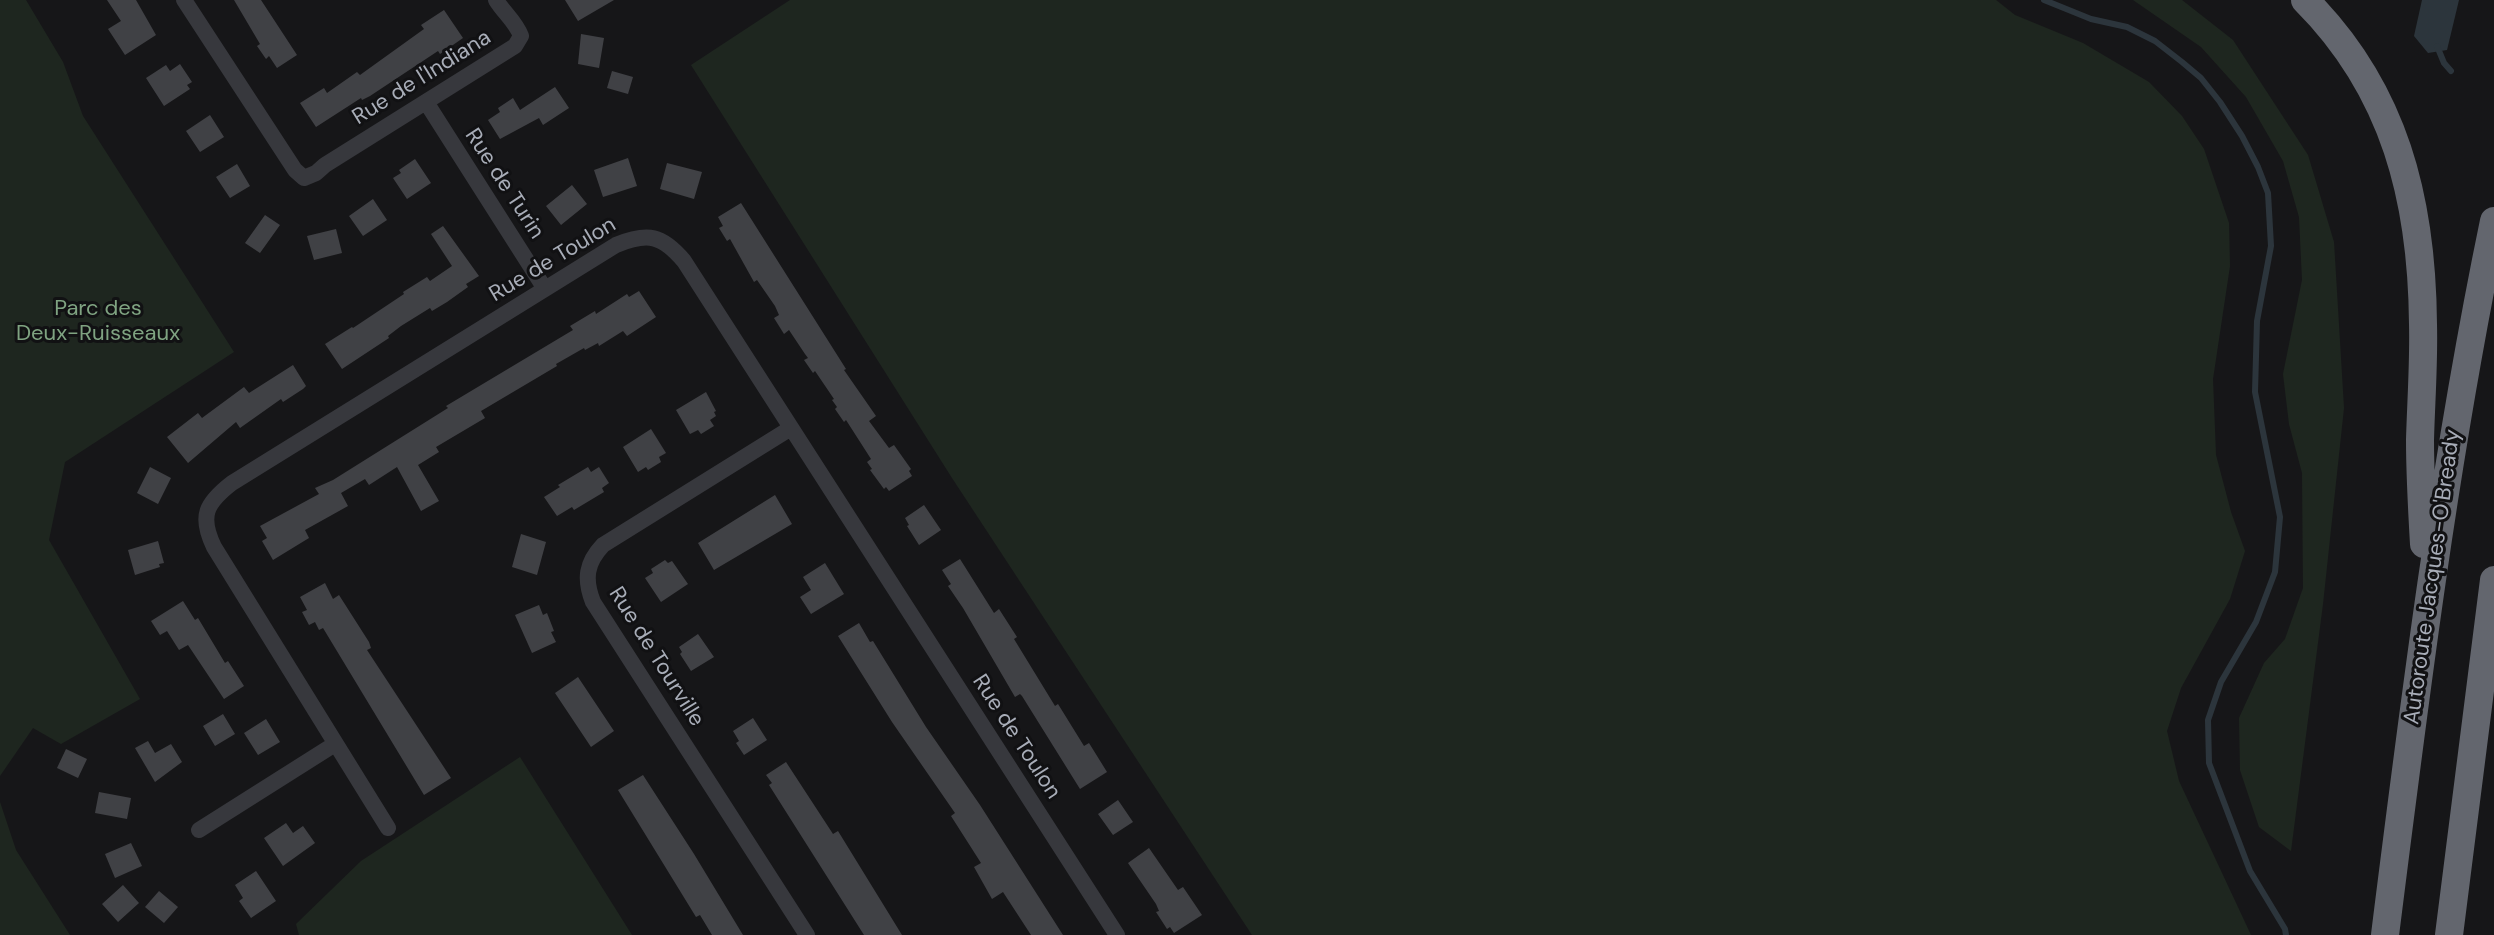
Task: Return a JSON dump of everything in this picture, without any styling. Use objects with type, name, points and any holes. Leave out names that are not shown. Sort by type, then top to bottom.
[{"type":"highway","points":[[2305,0],[2344,44],[2378,99],[2398,145],[2413,204],[2422,288],[2420,441],[2426,621]]},
{"type":"highway","name":"Autoroute Jacques-O'Bready","points":[[2385,935],[2456,418],[2494,221]]},
{"type":"highway","points":[[2449,935],[2494,580]]},
{"type":"highway","points":[[2480,693],[2494,639]]},
{"type":"street","name":"Rue de l'Indiana","points":[[184,0],[295,170],[304,178],[515,46],[521,36],[516,24],[507,17],[496,0]]},
{"type":"street","name":"Rue de Turin","points":[[426,102],[545,289]]},
{"type":"street","name":"Rue de Toulon","points":[[388,828],[214,547],[207,533],[205,519],[208,506],[232,483],[616,245],[635,237],[655,237],[670,244],[684,261],[1117,935]]},
{"type":"street","name":"Rue de Tourville","points":[[791,428],[603,545],[588,569],[587,585],[602,615],[807,935]]},
{"type":"street","points":[[199,830],[335,744]]},
{"type":"green space","name":"Parc des Deux-Ruisseaux","points":[[0,0],[26,0],[63,62],[83,116],[234,352],[65,462],[49,540],[140,699],[61,744],[33,728],[0,776]]},
{"type":"green space","points":[[790,0],[1996,0],[2015,15],[2083,43],[2149,82],[2182,116],[2204,149],[2229,223],[2230,266],[2213,379],[2216,455],[2245,551],[2230,599],[2181,688],[2167,731],[2179,781],[2251,935],[1252,935],[952,478],[691,65]]},
{"type":"green space","points":[[2133,0],[2182,0],[2233,40],[2308,155],[2334,242],[2344,408],[2323,604],[2291,851],[2259,827],[2240,770],[2239,718],[2264,663],[2285,639],[2303,588],[2302,473],[2289,424],[2283,374],[2302,280],[2299,217],[2283,161],[2246,97],[2201,47]]},
{"type":"green space","points":[[520,757],[632,935],[299,935],[296,924],[361,861]]},
{"type":"green space","points":[[0,802],[16,850],[70,935],[0,935]]},
{"type":"shaded area","points":[[2422,0],[2459,0],[2447,50],[2428,53],[2414,36]]},
{"type":"building","points":[[107,0],[136,0],[156,35],[125,55],[108,29],[121,21]]},
{"type":"building","points":[[234,0],[261,0],[297,55],[277,68],[269,56],[266,59]]},
{"type":"building","points":[[565,0],[614,0],[578,21]]},
{"type":"building","points":[[444,10],[463,38],[316,127],[300,103],[324,88],[327,93],[357,72],[360,75],[424,29],[421,25]]},
{"type":"building","points":[[581,34],[604,38],[599,68],[578,64]]},
{"type":"building","points":[[180,64],[192,82],[187,85],[190,89],[164,106],[146,78],[166,65],[170,71]]},
{"type":"building","points":[[612,71],[633,77],[628,94],[607,88]]},
{"type":"building","points":[[555,87],[569,108],[543,125],[539,118],[500,139],[488,120],[500,112],[498,108],[513,98],[520,110]]},
{"type":"building","points":[[210,115],[224,137],[200,152],[186,131]]},
{"type":"building","points":[[628,158],[637,186],[603,197],[594,170]]},
{"type":"building","points":[[415,159],[431,183],[407,199],[393,178]]},
{"type":"building","points":[[667,163],[702,172],[694,199],[660,189]]},
{"type":"building","points":[[237,164],[250,186],[230,198],[216,177]]},
{"type":"building","points":[[572,185],[587,204],[561,225],[546,206]]},
{"type":"building","points":[[373,199],[387,220],[363,236],[349,216]]},
{"type":"building","points":[[741,203],[844,370],[876,416],[869,421],[889,448],[894,445],[911,469],[912,476],[889,491],[870,470],[867,462],[871,459],[846,420],[844,422],[835,409],[834,399],[804,360],[808,358],[789,330],[784,334],[774,318],[779,315],[775,306],[757,280],[754,282],[730,239],[727,241],[719,228],[723,226],[718,217]]},
{"type":"building","points":[[265,215],[280,225],[260,253],[245,243]]},
{"type":"building","points":[[443,226],[479,276],[447,302],[432,311],[430,308],[401,326],[389,338],[342,369],[325,344],[427,277],[430,281],[452,266],[431,234]]},
{"type":"building","points":[[336,229],[342,253],[314,260],[307,236]]},
{"type":"building","points":[[639,291],[656,317],[627,336],[623,331],[599,346],[598,343],[584,348],[556,364],[481,411],[485,418],[436,447],[439,452],[418,465],[439,501],[421,511],[397,467],[369,485],[365,479],[341,493],[348,506],[305,530],[309,538],[273,560],[262,541],[267,538],[260,526],[319,494],[315,488],[333,480],[448,408],[446,406],[573,330],[570,326],[627,294],[629,297]]},
{"type":"building","points":[[293,365],[306,386],[303,389],[283,402],[281,399],[240,428],[236,422],[188,463],[167,437],[198,413],[202,418],[244,387],[249,393]]},
{"type":"building","points":[[706,392],[716,411],[716,416],[710,420],[714,426],[701,434],[698,430],[690,434],[676,410]]},
{"type":"building","points":[[651,429],[666,453],[659,457],[661,462],[638,472],[623,447]]},
{"type":"building","points":[[150,467],[171,478],[158,504],[137,493]]},
{"type":"building","points":[[588,467],[591,472],[599,467],[609,483],[602,488],[604,492],[557,516],[544,497]]},
{"type":"building","points":[[775,495],[792,524],[714,570],[698,543]]},
{"type":"building","points":[[924,505],[941,530],[919,545],[905,518]]},
{"type":"building","points":[[521,534],[546,542],[537,575],[512,567]]},
{"type":"building","points":[[158,541],[164,563],[135,575],[128,550]]},
{"type":"building","points":[[960,559],[994,613],[999,609],[1055,706],[1058,704],[1084,746],[1089,743],[1107,772],[1080,789],[1022,696],[1015,697],[948,586],[951,584],[942,570]]},
{"type":"building","points":[[665,560],[668,563],[672,561],[688,584],[661,602],[645,578],[653,573],[651,569]]},
{"type":"building","points":[[825,563],[844,594],[811,614],[800,597],[811,590],[803,577]]},
{"type":"building","points":[[325,583],[333,599],[339,595],[369,642],[371,648],[367,650],[451,778],[424,795],[323,628],[319,630],[315,622],[309,625],[302,612],[307,610],[300,597]]},
{"type":"building","points":[[183,601],[244,686],[224,699],[188,645],[179,650],[167,631],[160,635],[151,621]]},
{"type":"building","points":[[539,605],[543,615],[547,613],[556,642],[532,653],[515,615]]},
{"type":"building","points":[[859,623],[1063,935],[1031,935],[1003,892],[992,899],[974,867],[981,863],[951,816],[955,813],[838,636]]},
{"type":"building","points":[[698,634],[714,657],[691,671],[679,647]]},
{"type":"building","points":[[578,677],[614,731],[591,747],[555,693]]},
{"type":"building","points":[[223,714],[235,734],[215,746],[203,726]]},
{"type":"building","points":[[753,718],[767,740],[744,755],[733,731]]},
{"type":"building","points":[[266,719],[280,742],[258,755],[244,733]]},
{"type":"building","points":[[148,741],[155,753],[171,744],[182,762],[155,782],[135,748]]},
{"type":"building","points":[[66,749],[87,759],[78,778],[57,768]]},
{"type":"building","points":[[786,762],[833,834],[838,831],[902,935],[864,935],[769,785],[772,783],[766,775]]},
{"type":"building","points":[[643,775],[743,935],[712,935],[700,915],[696,917],[618,790]]},
{"type":"building","points":[[99,792],[131,798],[127,819],[95,813]]},
{"type":"building","points":[[1118,800],[1133,822],[1113,835],[1098,814]]},
{"type":"building","points":[[286,823],[293,833],[303,826],[315,843],[283,866],[264,838]]},
{"type":"building","points":[[131,843],[142,866],[115,878],[105,854]]},
{"type":"building","points":[[1149,848],[1178,890],[1183,887],[1202,915],[1174,933],[1170,927],[1167,929],[1156,912],[1159,911],[1156,904],[1128,863]]},
{"type":"building","points":[[256,871],[276,901],[251,918],[239,901],[243,898],[235,885]]},
{"type":"building","points":[[123,885],[139,903],[118,922],[102,904]]},
{"type":"building","points":[[159,891],[178,907],[164,923],[145,907]]},
{"type":"waterway","points":[[2044,0],[2091,19],[2127,27],[2155,41],[2201,78],[2242,136],[2268,193],[2271,246],[2257,321],[2255,392],[2280,517],[2275,572],[2256,622],[2221,682],[2208,720],[2209,763],[2250,871],[2286,935]]},
{"type":"waterway","points":[[2437,46],[2451,71]]}]
